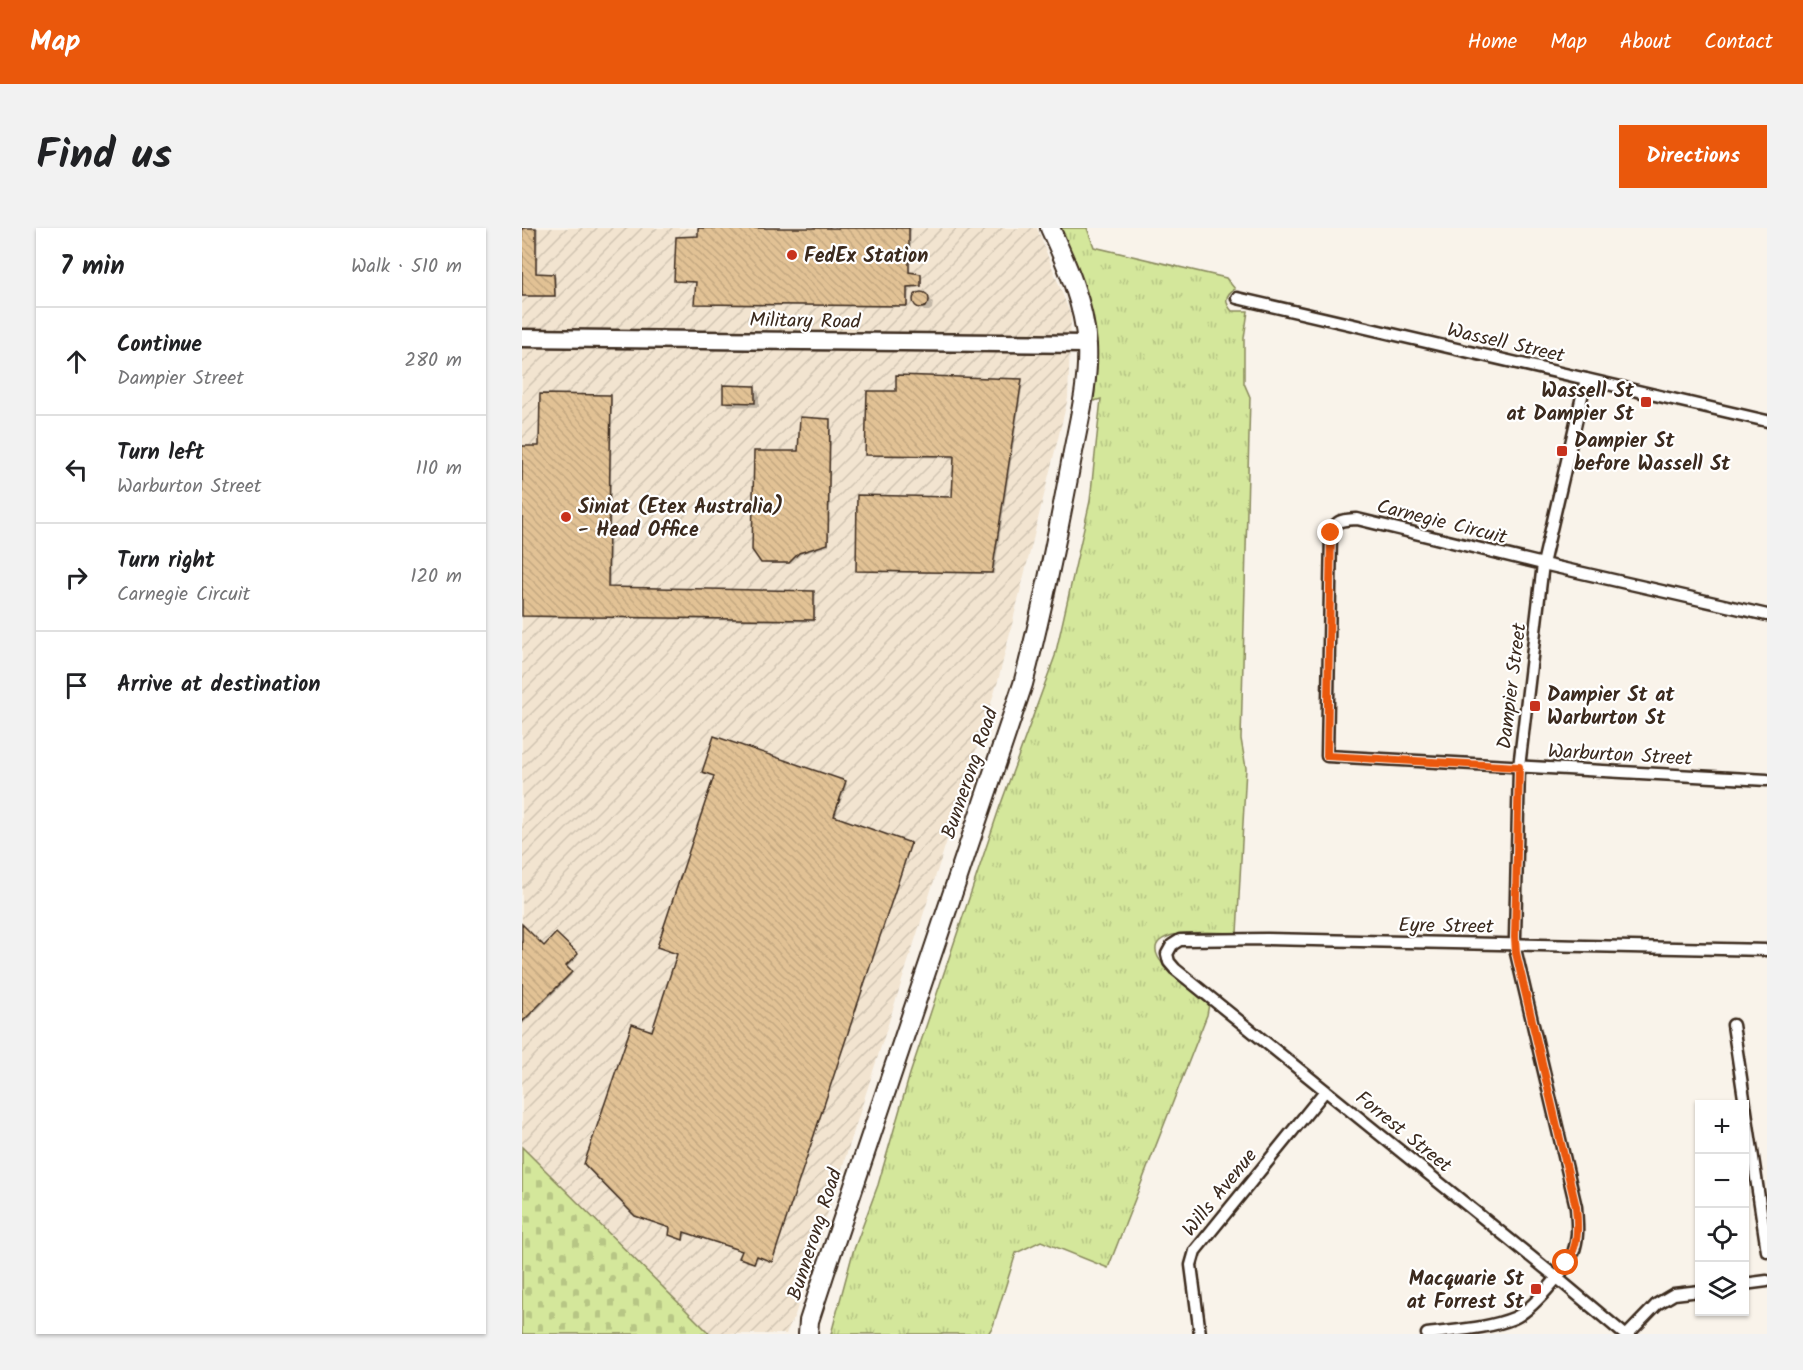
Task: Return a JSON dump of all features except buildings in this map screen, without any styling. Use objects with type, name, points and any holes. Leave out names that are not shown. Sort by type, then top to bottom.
[{"type":"main road","name":"Bunnerong Road","points":[[806,1330],[1023,684],[1036,633],[1087,375],[1087,344],[1079,302],[1050,228]]},
{"type":"street","name":"Wassell Street","points":[[1237,298],[1767,421]]},
{"type":"street","name":"Military Road","points":[[522,338],[1087,344]]},
{"type":"street","name":"Dampier Street","points":[[1431,1334],[1495,1324],[1514,1318],[1527,1310],[1556,1277],[1573,1252],[1578,1226],[1576,1207],[1516,953],[1516,944],[1519,767],[1544,564],[1586,380]]},
{"type":"street","name":"Carnegie Circuit","points":[[1327,756],[1331,533],[1334,525],[1342,520],[1357,519],[1767,615]]},
{"type":"street","name":"Warburton Street","points":[[1327,756],[1767,780]]},
{"type":"street","name":"Eyre Street","points":[[1167,954],[1172,945],[1180,940],[1267,939],[1767,950]]},
{"type":"street","name":"Forrest Street","points":[[1167,954],[1169,962],[1175,969],[1626,1334]]},
{"type":"street","points":[[1733,1025],[1767,1251]]},
{"type":"street","name":"Wills Avenue","points":[[1200,1334],[1191,1265],[1195,1251],[1325,1091]]},
{"type":"street","points":[[1749,1283],[1767,1281]]},
{"type":"street","points":[[1626,1334],[1657,1304],[1674,1294],[1695,1292]]},
{"type":"shaded area","points":[[522,228],[1037,228],[1071,316],[1068,398],[998,681],[795,1315],[786,1334],[710,1334],[522,1147]]},
{"type":"green space","points":[[1060,228],[1087,228],[1094,247],[1226,278],[1235,289],[1227,296],[1227,302],[1232,311],[1248,311],[1244,338],[1244,383],[1250,397],[1241,739],[1246,768],[1237,933],[1201,932],[1172,935],[1161,940],[1156,947],[1161,962],[1181,982],[1209,1004],[1207,1015],[1108,1268],[1041,1241],[1016,1253],[993,1326],[988,1334],[831,1334],[853,1252],[878,1185],[910,1074],[999,809],[1055,656],[1090,501],[1101,399],[1094,401],[1097,362],[1096,333],[1085,287]]},
{"type":"green space","points":[[522,1147],[710,1334],[522,1334]]},
{"type":"place","name":"FedEx Station","points":[[792,255]]},
{"type":"place","name":"Wassell St at Dampier St","points":[[1646,402]]},
{"type":"place","name":"Dampier St before Wassell St","points":[[1562,451]]},
{"type":"place","name":"Siniat (Etex Australia) - Head Office","points":[[566,517]]},
{"type":"place","name":"Dampier St at Warburton St","points":[[1535,706]]},
{"type":"place","name":"Macquarie St at Forrest St","points":[[1536,1289]]},
{"type":"route","points":[[1331,533],[1327,756],[1519,767],[1516,953],[1576,1207],[1578,1226],[1576,1239],[1573,1252],[1566,1263]]}]
